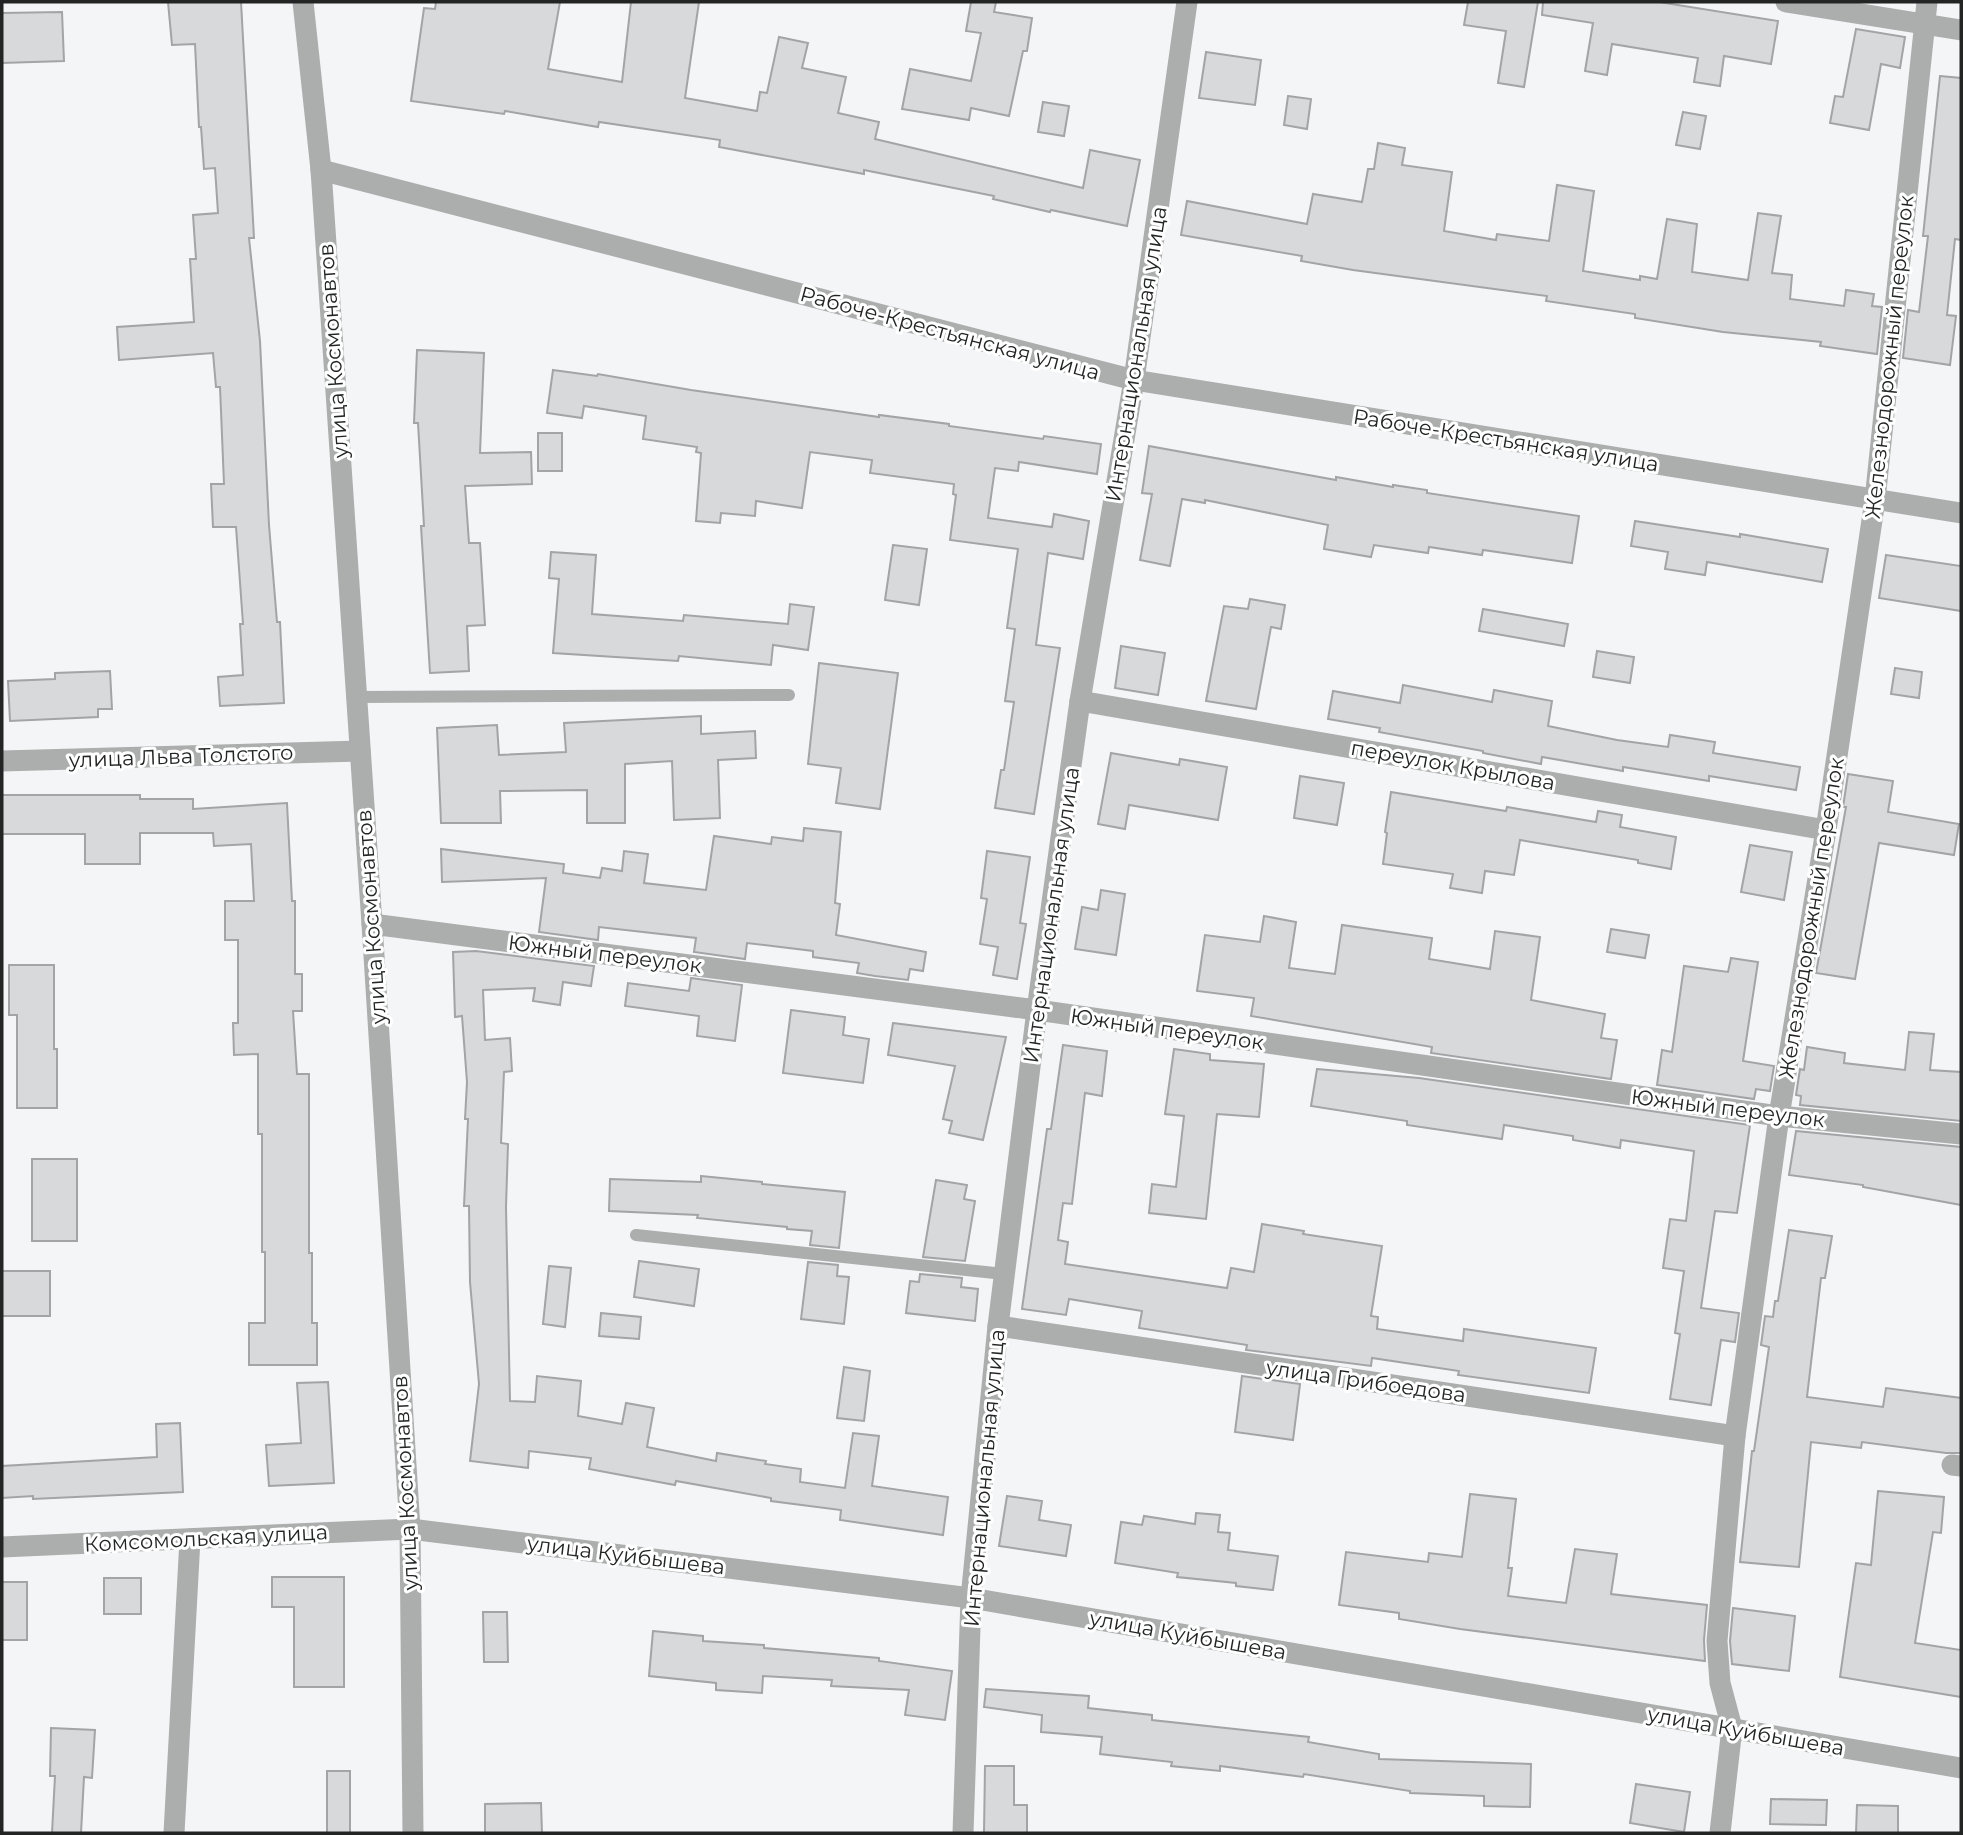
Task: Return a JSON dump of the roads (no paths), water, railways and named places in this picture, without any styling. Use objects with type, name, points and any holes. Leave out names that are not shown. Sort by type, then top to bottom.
[{"type":"street","name":"улица Космонавтов","points":[[303,2],[321,170],[410,1529],[413,1833]]},
{"type":"street","name":"Интернациональная улица","points":[[963,1833],[971,1598],[1004,1274],[1080,701],[1134,380],[1187,2]]},
{"type":"street","points":[[1786,2],[1961,30]]},
{"type":"street","name":"Железнодорожный переулок","points":[[1720,1833],[1732,1728],[1720,1683],[1717,1641],[1735,1436],[1779,1116],[1826,830],[1875,500],[1927,2]]},
{"type":"street","name":"Рабоче-Крестьянская улица","points":[[321,170],[1134,380],[1961,513]]},
{"type":"street","name":"переулок Крылова","points":[[1080,701],[1826,830]]},
{"type":"street","name":"улица Льва Толстого","points":[[2,761],[360,751]]},
{"type":"street","name":"Южный переулок","points":[[372,924],[1037,1010],[1779,1116],[1961,1134]]},
{"type":"street","name":"улица Грибоедова","points":[[998,1326],[1735,1436]]},
{"type":"street","name":"Комсомольская улица","points":[[2,1547],[410,1529]]},
{"type":"street","name":"улица Куйбышева","points":[[410,1529],[971,1598],[1961,1768]]},
{"type":"street","points":[[174,1833],[190,1539]]},
{"type":"lane","points":[[356,697],[789,695]]},
{"type":"lane","points":[[636,1235],[1004,1274]]}]
